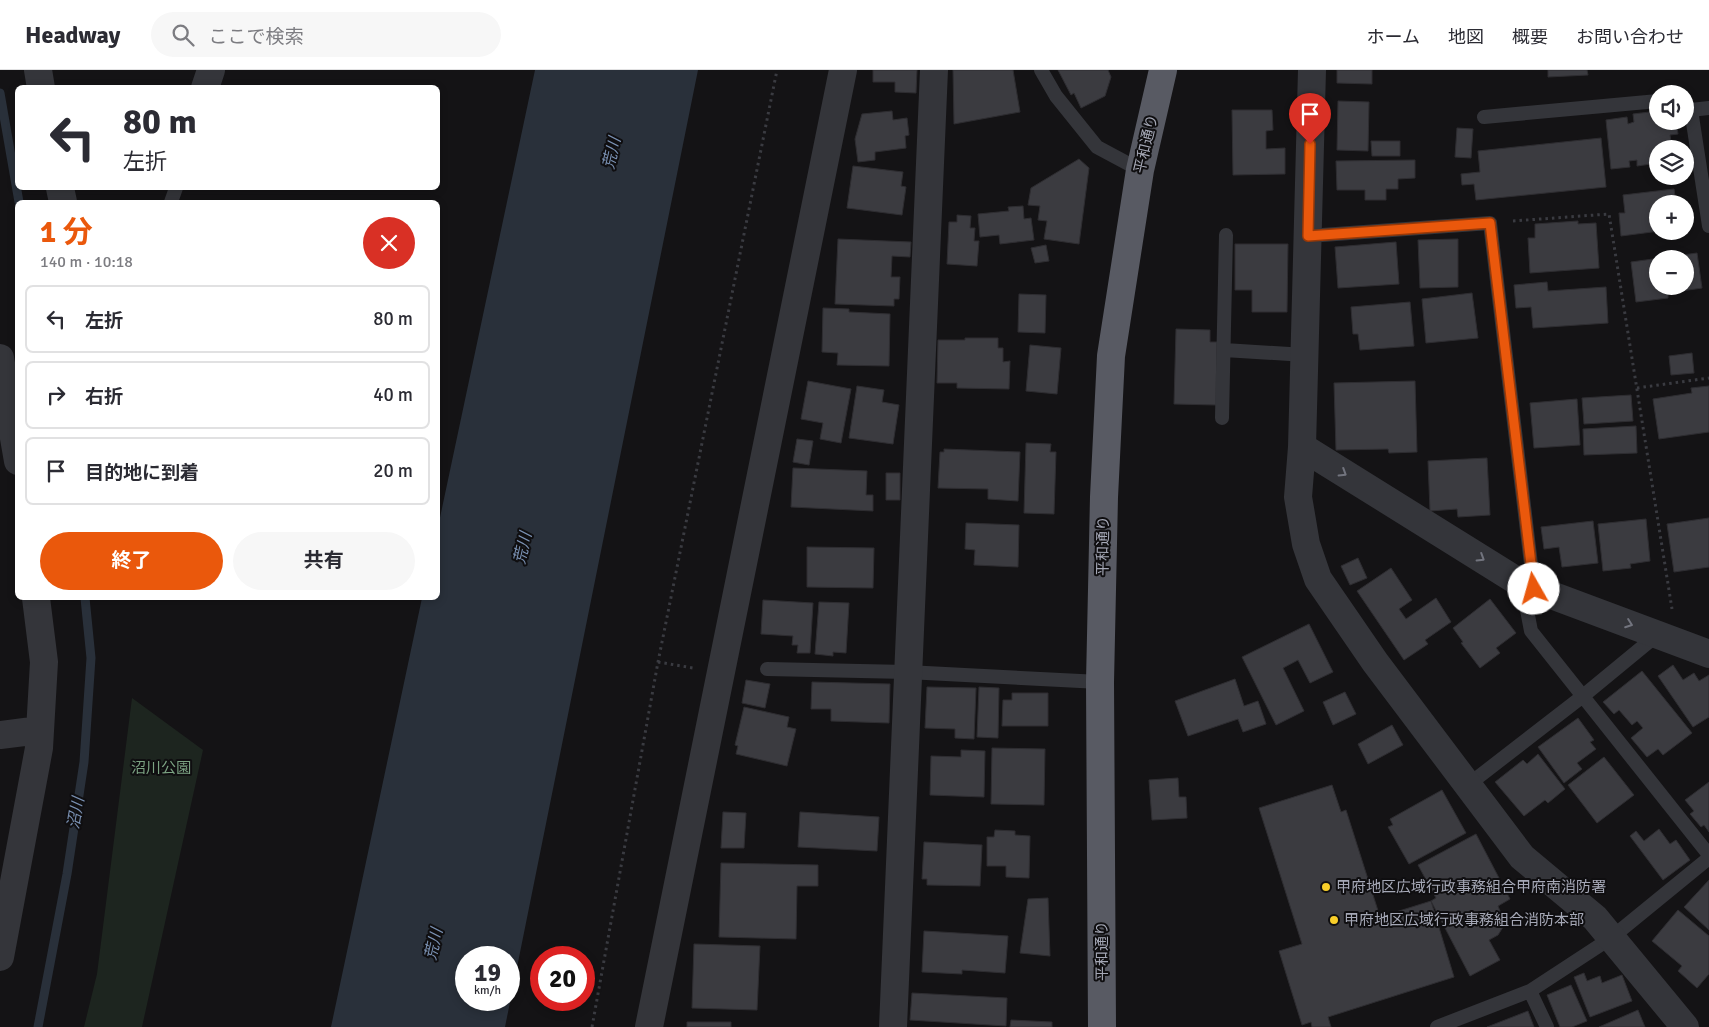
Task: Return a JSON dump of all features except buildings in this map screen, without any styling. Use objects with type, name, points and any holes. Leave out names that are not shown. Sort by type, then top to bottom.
[{"type":"highway","name":"平和通り","points":[[1102,1027],[1100,682],[1104,497],[1111,356],[1140,170],[1163,70]]},
{"type":"street","points":[[38,70],[40,85]]},
{"type":"street","points":[[206,85],[211,70]]},
{"type":"street","points":[[649,1027],[843,70]]},
{"type":"street","points":[[893,1027],[934,70]]},
{"type":"street","points":[[1312,70],[1302,447],[1298,497],[1306,544],[1318,579],[1375,662],[1522,857],[1595,918],[1688,1026]]},
{"type":"street","points":[[0,358],[15,444]]},
{"type":"street","points":[[1302,447],[1528,586],[1709,654]]},
{"type":"street","points":[[0,957],[39,748],[44,662],[36,600]]},
{"type":"street","points":[[0,735],[40,730]]},
{"type":"lane","points":[[1040,70],[1056,96],[1096,147],[1140,170]]},
{"type":"lane","points":[[1484,117],[1649,102]]},
{"type":"lane","points":[[1694,108],[1709,108]]},
{"type":"lane","points":[[1692,130],[1709,226]]},
{"type":"lane","points":[[1308,236],[1490,223],[1528,586],[1531,631],[1709,857],[1611,938],[1530,991],[1437,1027]]},
{"type":"lane","points":[[1222,418],[1226,236]]},
{"type":"lane","points":[[1224,350],[1305,355]]},
{"type":"lane","points":[[1468,785],[1583,696],[1667,638]]},
{"type":"lane","points":[[767,669],[907,672],[1100,682]]},
{"type":"lane","points":[[1530,991],[1547,1027]]},
{"type":"path","points":[[592,1027],[658,662],[776,70]]},
{"type":"path","points":[[1490,223],[1609,214],[1637,388],[1667,638]]},
{"type":"path","points":[[1637,388],[1709,378]]},
{"type":"green space","name":"沼川公園","points":[[132,698],[203,750],[142,1027],[84,1027],[97,974]]},
{"type":"water","name":"荒川","points":[[535,70],[698,70],[520,953],[520,946],[455,946],[455,1011],[508,1011],[505,1027],[331,1027],[422,600],[440,600],[440,518]]},
{"type":"waterway","name":"沼川","points":[[0,93],[15,179]]},
{"type":"waterway","name":"沼川","points":[[17,190],[19,200]]},
{"type":"waterway","name":"沼川","points":[[38,1027],[67,874],[84,762],[91,658],[85,600]]},
{"type":"place","name":"甲府地区広域行政事務組合甲府南消防署","points":[[1326,887]]},
{"type":"place","name":"甲府地区広域行政事務組合消防本部","points":[[1334,920]]},
{"type":"route","points":[[1310,144],[1308,236],[1490,223],[1534,589]]}]
